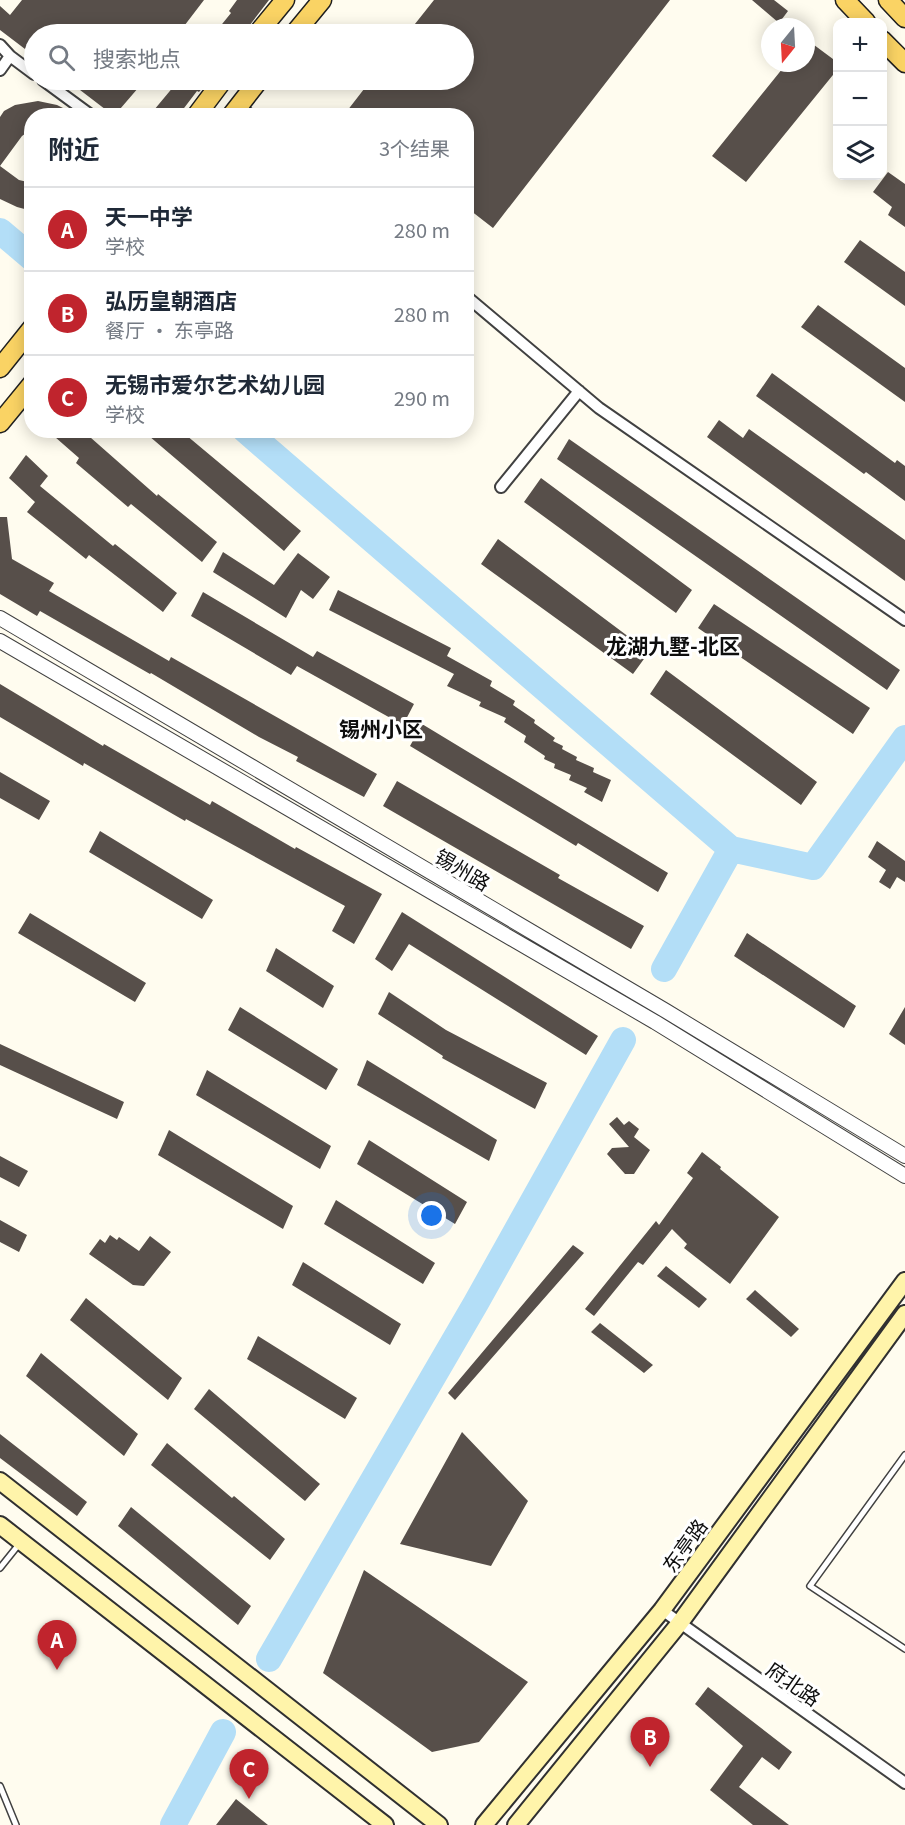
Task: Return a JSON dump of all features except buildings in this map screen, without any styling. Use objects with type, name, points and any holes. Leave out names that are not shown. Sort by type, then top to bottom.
[{"type":"main road","points":[[265,24],[285,0]]},
{"type":"main road","points":[[302,24],[322,0]]},
{"type":"main road","points":[[845,0],[862,18]]},
{"type":"main road","points":[[888,0],[905,18]]},
{"type":"main road","points":[[887,45],[905,63]]},
{"type":"main road","points":[[202,108],[216,90]]},
{"type":"main road","points":[[242,108],[253,90]]},
{"type":"main road","points":[[0,368],[24,338]]},
{"type":"main road","points":[[0,423],[24,394]]},
{"type":"main road","name":"东亭路","points":[[484,1825],[662,1610],[905,1281]]},
{"type":"main road","points":[[516,1825],[680,1624],[905,1314]]},
{"type":"main road","points":[[0,1481],[439,1825]]},
{"type":"main road","points":[[0,1526],[385,1825]]},
{"type":"street","points":[[0,45],[24,66]]},
{"type":"street","points":[[0,70],[10,56]]},
{"type":"street","points":[[57,90],[81,108]]},
{"type":"street","points":[[474,303],[599,408],[905,620]]},
{"type":"street","points":[[501,487],[579,391]]},
{"type":"street","name":"锡州路","points":[[0,618],[666,1011],[905,1156]]},
{"type":"street","name":"锡州路","points":[[0,641],[655,1022],[905,1176]]},
{"type":"street","name":"府北路","points":[[662,1610],[905,1783]]},
{"type":"lane","points":[[905,1455],[810,1586],[905,1649]]},
{"type":"lane","points":[[0,1568],[21,1541]]},
{"type":"lane","points":[[0,1786],[16,1825]]},
{"type":"waterway","points":[[0,231],[24,251]]},
{"type":"waterway","points":[[254,438],[731,849],[664,969]]},
{"type":"waterway","points":[[731,849],[813,867],[905,738]]},
{"type":"waterway","points":[[269,1659],[476,1303],[623,1040]]},
{"type":"waterway","points":[[173,1825],[223,1732]]},
{"type":"place","name":"天一中学","points":[[57,1670]]},
{"type":"place","name":"弘历皇朝酒店","points":[[650,1767]]},
{"type":"place","name":"无锡市爱尔艺术幼儿园","points":[[249,1799]]},
{"type":"district","name":"龙湖九墅-北区","points":[[673,645]]},
{"type":"district","name":"锡州小区","points":[[381,728]]}]
